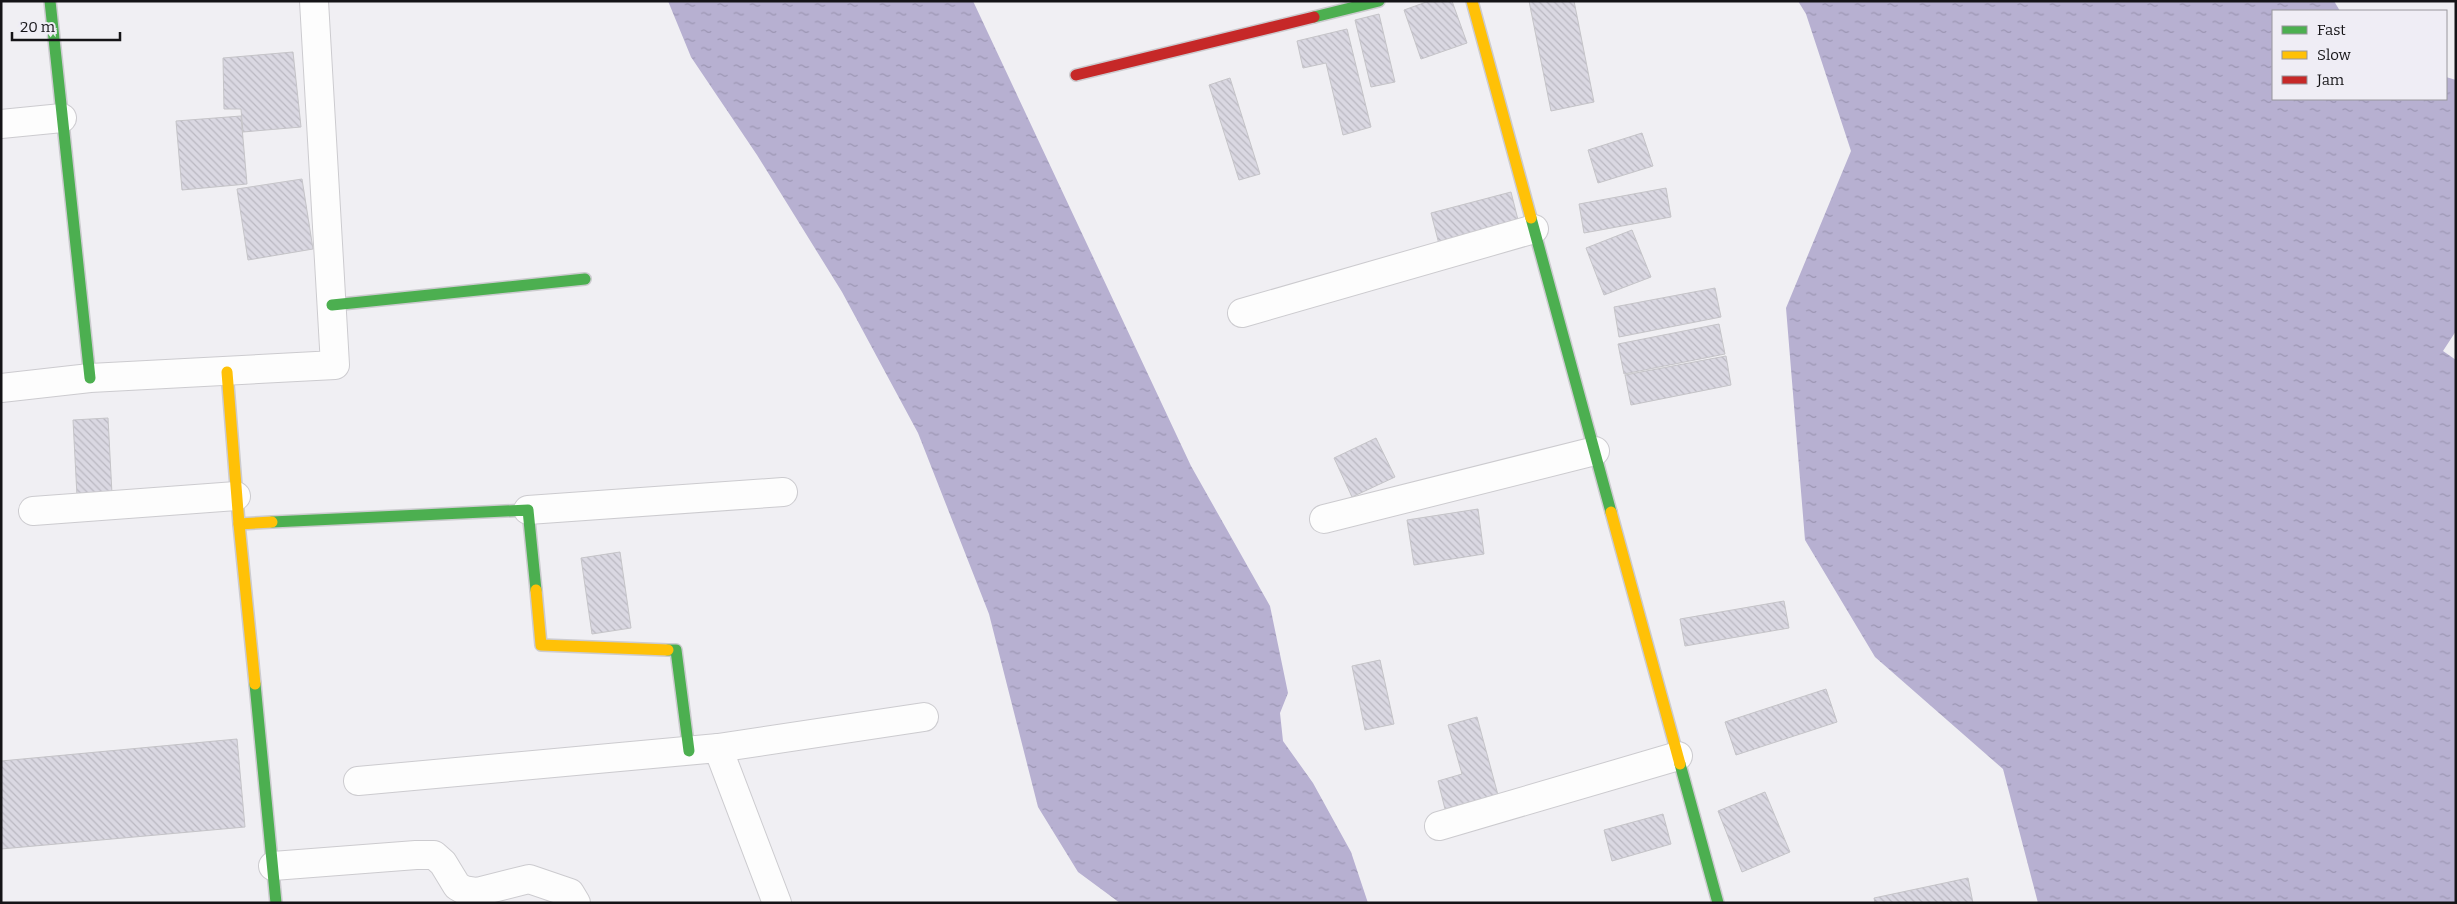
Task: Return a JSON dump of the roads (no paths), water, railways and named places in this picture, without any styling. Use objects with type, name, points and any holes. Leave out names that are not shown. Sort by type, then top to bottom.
[{"type":"street","points":[[50,1],[90,378]]},
{"type":"street","points":[[1,388],[90,378],[335,365],[314,1]]},
{"type":"street","points":[[1076,75],[1379,1]]},
{"type":"street","points":[[1472,1],[1718,903]]},
{"type":"street","points":[[1,124],[62,118]]},
{"type":"street","points":[[1242,312],[1534,229]]},
{"type":"street","points":[[332,305],[585,279]]},
{"type":"street","points":[[227,372],[236,496],[276,903]]},
{"type":"street","points":[[1324,519],[1595,451]]},
{"type":"street","points":[[239,524],[528,510],[783,492]]},
{"type":"street","points":[[33,512],[236,496]]},
{"type":"street","points":[[528,510],[541,645],[676,650],[689,751]]},
{"type":"street","points":[[358,781],[718,748],[924,717]]},
{"type":"street","points":[[718,748],[776,903]]},
{"type":"street","points":[[1439,826],[1678,756]]},
{"type":"street","points":[[273,866],[434,855],[442,863],[457,886],[464,890],[477,892],[529,880],[570,893],[576,903]]},
{"type":"water","points":[[668,1],[973,1],[1191,466],[1270,606],[1288,693],[1280,713],[1283,741],[1313,783],[1351,852],[1368,903],[1120,903],[1078,872],[1038,807],[989,614],[918,433],[842,292],[757,155],[691,57]]},
{"type":"water","points":[[1798,1],[2334,1],[2339,10],[2272,10],[2272,100],[2447,100],[2447,77],[2456,80],[2456,331],[2443,351],[2456,360],[2456,903],[2038,903],[2003,769],[1875,657],[1805,540],[1786,308],[1851,151],[1806,14]]}]
